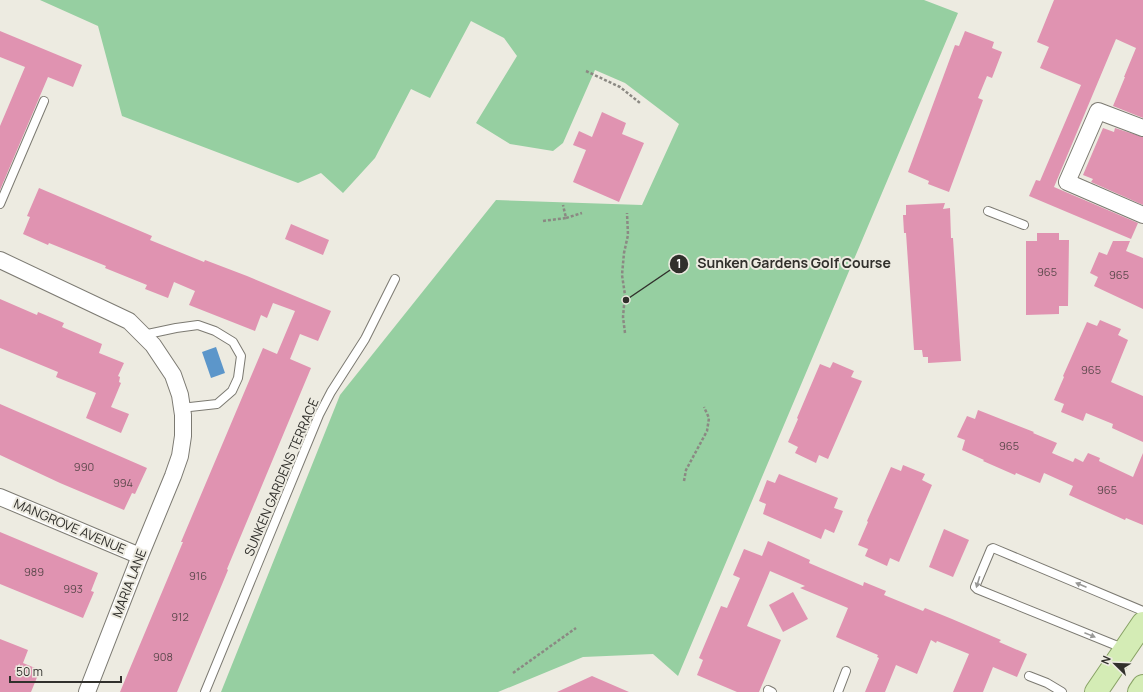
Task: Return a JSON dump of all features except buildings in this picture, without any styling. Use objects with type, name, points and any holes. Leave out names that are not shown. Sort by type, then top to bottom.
[{"type":"main road","points":[[1096,692],[1143,623]]},
{"type":"main road","points":[[1139,692],[1143,686]]},
{"type":"street","points":[[1143,128],[1098,111],[1067,182],[1143,215]]},
{"type":"street","name":"MARIA LANE","points":[[0,260],[129,321],[153,345],[173,375],[180,395],[183,436],[180,456],[87,692]]},
{"type":"street","name":"MANGROVE AVENUE","points":[[0,497],[140,556]]},
{"type":"lane","points":[[0,204],[44,101]]},
{"type":"lane","points":[[988,211],[1024,225]]},
{"type":"lane","name":"SUNKEN GARDENS TERRACE","points":[[205,692],[319,415],[331,392],[365,339],[396,279]]},
{"type":"lane","points":[[143,335],[198,325],[215,331],[232,342],[240,356],[238,378],[232,391],[217,404],[182,408]]},
{"type":"lane","points":[[1126,649],[977,589],[975,587],[991,549],[993,548],[1143,611]]},
{"type":"lane","points":[[838,692],[846,671]]},
{"type":"lane","points":[[1029,676],[1048,683],[1062,692]]},
{"type":"path","points":[[586,72],[620,87],[640,103]]},
{"type":"path","points":[[564,205],[566,218]]},
{"type":"path","points":[[542,221],[566,218],[582,213]]},
{"type":"path","points":[[626,333],[622,317],[625,295],[622,275],[624,253],[628,235],[627,213]]},
{"type":"path","points":[[684,481],[686,470],[707,431],[709,418],[704,407]]},
{"type":"path","points":[[513,673],[576,628]]},
{"type":"green space","points":[[40,0],[924,0],[958,13],[678,676],[653,654],[583,657],[498,692],[221,692],[340,395],[496,200],[642,205],[679,124],[625,83],[595,70],[563,143],[553,151],[510,144],[476,123],[517,56],[504,38],[471,21],[430,98],[411,89],[375,158],[343,193],[321,173],[298,183],[122,116],[98,26]]},
{"type":"water","points":[[216,347],[225,373],[211,378],[202,352]]},
{"type":"place","name":"Sunken Gardens Golf Course","points":[[626,300]]}]
